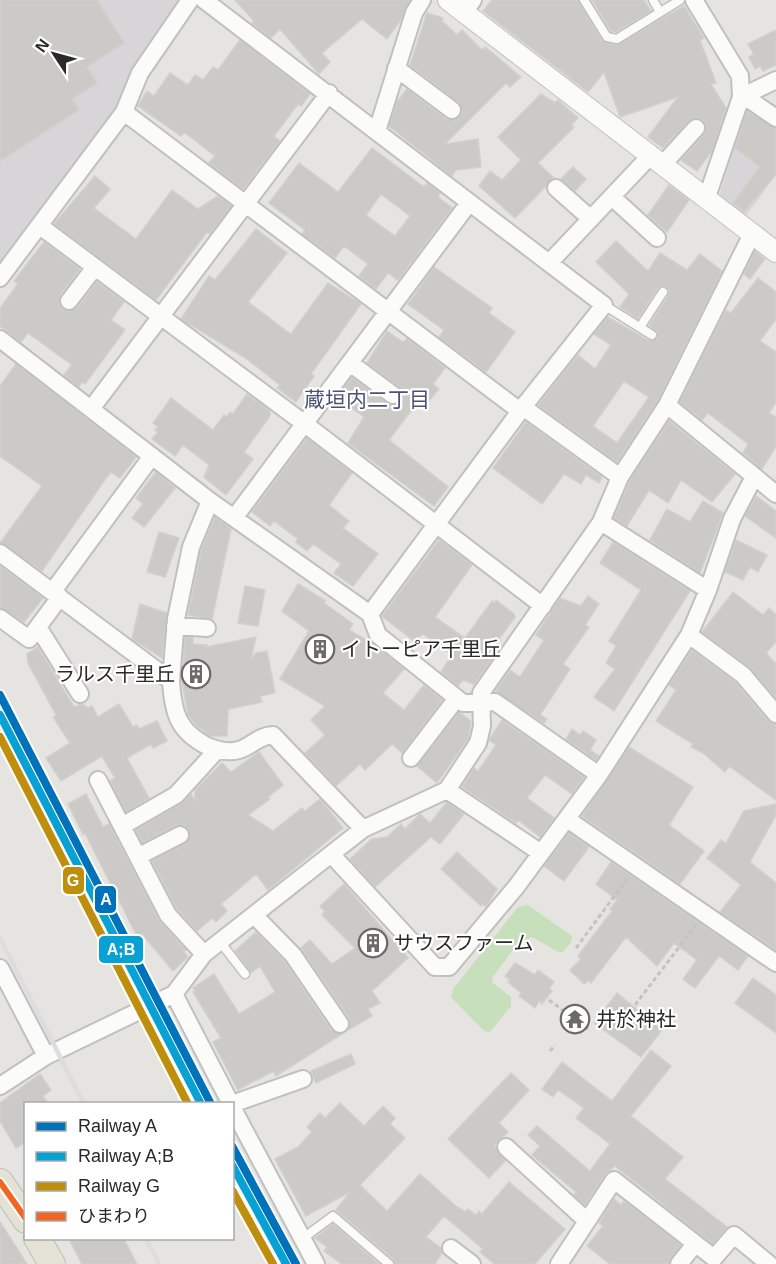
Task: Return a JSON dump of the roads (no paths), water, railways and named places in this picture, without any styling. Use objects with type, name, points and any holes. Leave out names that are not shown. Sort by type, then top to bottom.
[{"type":"main road","points":[[0,1182],[24,1217]]},
{"type":"main road","points":[[38,1240],[52,1264]]},
{"type":"street","points":[[0,278],[124,112],[140,73],[190,0]]},
{"type":"street","points":[[204,0],[604,304],[521,409],[370,614]]},
{"type":"street","points":[[377,131],[414,13],[422,0]]},
{"type":"street","points":[[448,0],[468,6],[776,252]]},
{"type":"street","points":[[694,0],[740,76],[743,96],[707,197]]},
{"type":"street","points":[[396,68],[452,110]]},
{"type":"street","points":[[743,96],[776,80]]},
{"type":"street","points":[[91,409],[329,93]]},
{"type":"street","points":[[743,96],[776,118]]},
{"type":"street","points":[[124,112],[388,312],[521,409],[620,477]]},
{"type":"street","points":[[549,263],[612,197],[696,129]]},
{"type":"street","points":[[556,188],[591,219]]},
{"type":"street","points":[[612,197],[657,238]]},
{"type":"street","points":[[234,518],[469,203]]},
{"type":"street","points":[[40,226],[543,606]]},
{"type":"street","points":[[0,1086],[46,1056],[174,994],[204,954],[363,830],[447,790],[478,743],[482,726],[482,693],[600,522],[620,477],[667,405],[752,234]]},
{"type":"street","points":[[69,301],[95,267]]},
{"type":"street","points":[[0,339],[210,501],[370,614],[378,635],[463,703],[495,702],[599,776]]},
{"type":"street","points":[[350,363],[393,395]]},
{"type":"street","points":[[667,405],[776,494]]},
{"type":"street","points":[[0,618],[29,639],[57,594],[152,456]]},
{"type":"street","points":[[331,854],[435,967],[448,967],[541,853],[599,776],[689,634],[708,590],[732,519],[754,477]]},
{"type":"street","points":[[210,501],[191,547],[175,626],[171,681],[173,707],[188,736],[217,750],[240,750],[262,736],[273,735],[363,830]]},
{"type":"street","points":[[600,522],[708,590]]},
{"type":"street","points":[[0,553],[171,681]]},
{"type":"street","points":[[175,626],[207,628]]},
{"type":"street","points":[[38,627],[80,694]]},
{"type":"street","points":[[689,634],[743,675],[776,714]]},
{"type":"street","points":[[411,758],[457,698]]},
{"type":"street","points":[[122,826],[176,795],[217,750]]},
{"type":"street","points":[[98,780],[168,915],[204,954]]},
{"type":"street","points":[[447,790],[541,853]]},
{"type":"street","points":[[567,819],[776,963]]},
{"type":"street","points":[[139,856],[180,835]]},
{"type":"street","points":[[255,916],[293,955],[340,1024]]},
{"type":"street","points":[[0,968],[46,1056]]},
{"type":"street","points":[[174,994],[230,1102]]},
{"type":"street","points":[[234,1104],[303,1079]]},
{"type":"street","points":[[234,1109],[316,1264]]},
{"type":"street","points":[[506,1147],[587,1221]]},
{"type":"street","points":[[559,1264],[614,1180],[714,1258],[734,1235],[769,1264]]},
{"type":"street","points":[[679,1264],[695,1244]]},
{"type":"street","points":[[451,1248],[472,1264]]},
{"type":"lane","points":[[584,0],[607,37],[617,39],[680,0]]},
{"type":"lane","points":[[653,0],[660,12]]},
{"type":"lane","points":[[640,327],[663,292]]},
{"type":"lane","points":[[604,304],[652,335]]},
{"type":"lane","points":[[221,943],[245,974]]},
{"type":"lane","points":[[302,1239],[333,1216],[389,1264]]},
{"type":"railway","points":[[0,938],[83,1102]]},
{"type":"railway","points":[[147,1240],[159,1264]]},
{"type":"rail line","name":"A","points":[[0,695],[210,1102]]},
{"type":"rail line","name":"A;B","points":[[0,715],[200,1102]]},
{"type":"rail line","name":"G","points":[[0,737],[187,1102]]},
{"type":"rail line","name":"A","points":[[234,1150],[296,1264]]},
{"type":"rail line","name":"A;B","points":[[234,1169],[286,1264]]},
{"type":"rail line","name":"G","points":[[234,1194],[273,1264]]},
{"type":"place","name":"イトーピア千里丘","points":[[320,649]]},
{"type":"place","name":"ラルス千里丘","points":[[196,674]]},
{"type":"place","name":"サウスファーム","points":[[373,943]]},
{"type":"place","name":"井於神社","points":[[575,1019]]},
{"type":"district","name":"蔵垣内二丁目","points":[[367,399]]}]
